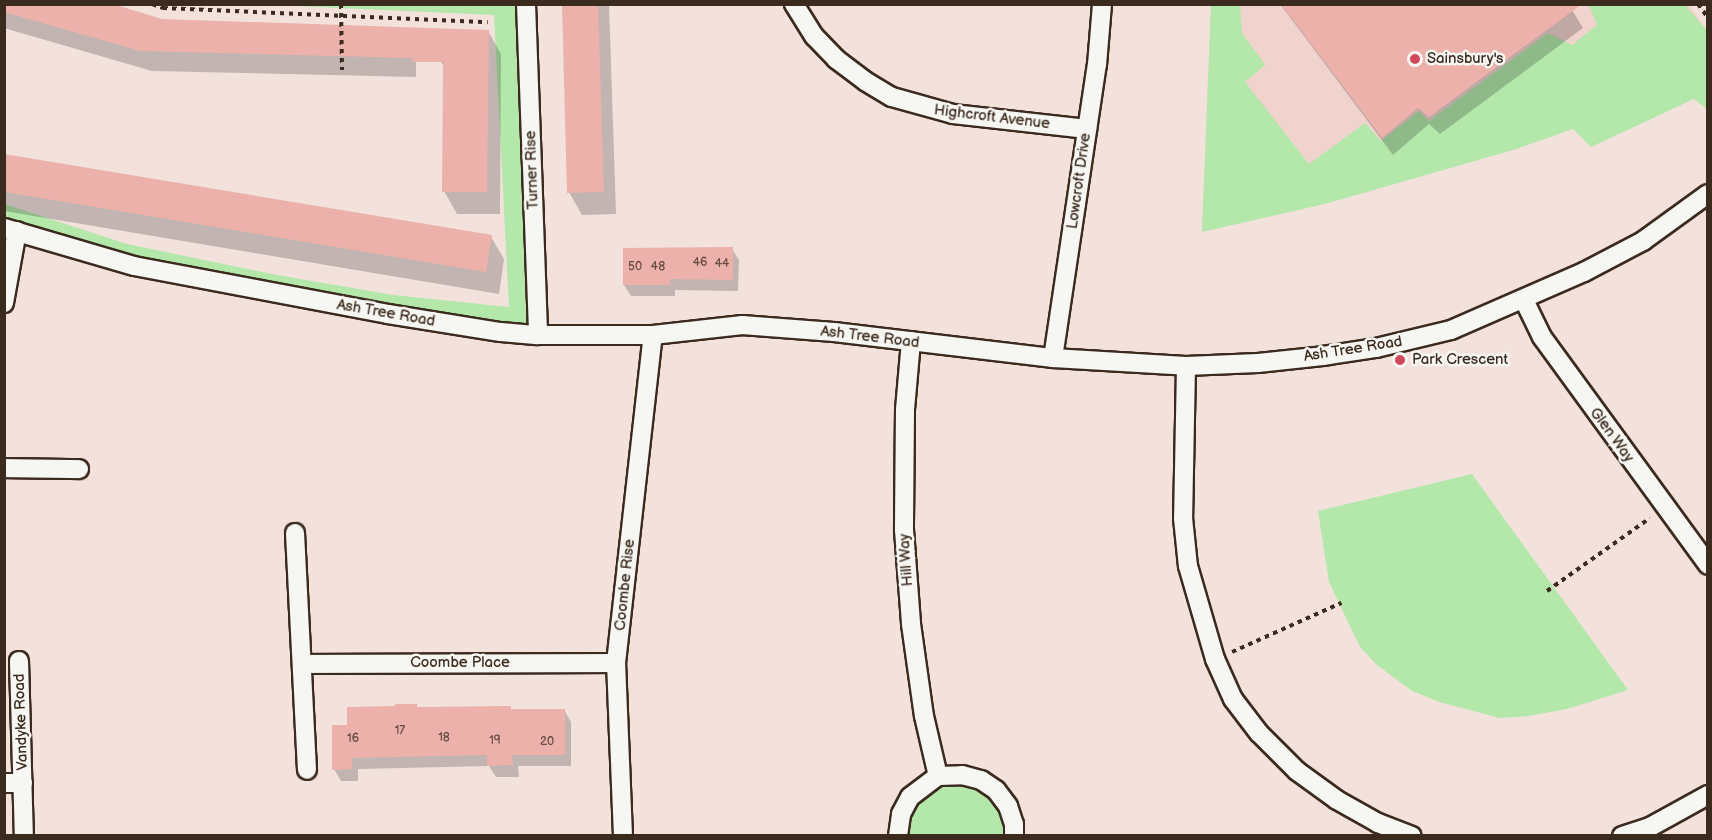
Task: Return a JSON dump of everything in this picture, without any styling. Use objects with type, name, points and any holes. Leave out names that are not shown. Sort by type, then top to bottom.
[{"type":"street","name":"Turner Rise","points":[[526,4],[538,335]]},
{"type":"street","name":"Highcroft Avenue","points":[[794,4],[814,36],[836,59],[865,81],[892,97],[953,114],[1087,129]]},
{"type":"street","name":"Lowcroft Drive","points":[[1053,358],[1097,65],[1102,4]]},
{"type":"street","name":"Ash Tree Road","points":[[11,230],[134,266],[388,314],[538,335],[653,335],[742,325],[834,332],[1053,358],[1186,366],[1258,363],[1377,348],[1450,330],[1524,300],[1643,241],[1707,194]]},
{"type":"street","points":[[4,303],[11,230]]},
{"type":"street","name":"Glen Way","points":[[1524,300],[1542,337],[1707,565]]},
{"type":"street","name":"Coombe Rise","points":[[623,836],[616,663],[653,335]]},
{"type":"street","name":"Hill Way","points":[[911,341],[905,421],[904,530],[913,635],[926,727],[938,776]]},
{"type":"street","points":[[1186,366],[1183,518],[1188,566],[1215,660],[1233,699],[1259,733],[1297,771],[1337,800],[1378,823],[1412,836]]},
{"type":"street","points":[[4,468],[79,469]]},
{"type":"street","points":[[295,533],[308,770]]},
{"type":"street","name":"Vandyke Road","points":[[19,661],[14,783],[24,836]]},
{"type":"street","name":"Coombe Place","points":[[303,664],[616,663]]},
{"type":"street","points":[[898,836],[901,814],[910,797],[938,776],[962,775],[981,780],[996,790],[1008,806],[1014,824],[1014,836]]},
{"type":"street","points":[[1622,836],[1650,827],[1707,795]]},
{"type":"path","points":[[152,4],[163,8],[488,22]]},
{"type":"path","points":[[341,4],[342,70]]},
{"type":"path","points":[[1698,4],[1707,18]]},
{"type":"path","points":[[1547,591],[1665,507]]},
{"type":"path","points":[[1215,660],[1341,603]]},
{"type":"shaded area","points":[[1211,5],[1689,5],[1707,31],[1202,232]]},
{"type":"green space","points":[[274,5],[526,5],[538,335],[134,266],[5,228],[4,204],[127,244],[277,275],[393,295],[509,307],[494,15]]},
{"type":"green space","points":[[1211,5],[1240,5],[1242,33],[1265,65],[1245,82],[1309,164],[1365,123],[1381,141],[1419,111],[1429,121],[1548,33],[1572,45],[1597,25],[1589,5],[1685,5],[1707,30],[1707,109],[1694,99],[1591,147],[1573,129],[1513,150],[1325,204],[1202,232]]},
{"type":"green space","points":[[1472,474],[1628,690],[1567,709],[1529,716],[1500,718],[1439,702],[1412,691],[1377,665],[1360,647],[1329,582],[1318,511]]},
{"type":"green space","points":[[961,784],[976,788],[989,797],[999,809],[1005,835],[908,835],[911,814],[919,801],[931,791],[945,785]]},
{"type":"building","points":[[4,4],[113,4],[162,19],[489,30],[487,192],[442,192],[443,62],[412,62],[412,58],[140,51],[4,12]]},
{"type":"building","points":[[562,4],[598,4],[604,192],[567,193]]},
{"type":"building","name":"Sainsbury's","points":[[1281,4],[1582,4],[1429,117],[1418,108],[1382,138]]},
{"type":"building","points":[[4,154],[492,235],[486,272],[4,192]]},
{"type":"building","points":[[733,247],[733,280],[670,279],[670,285],[623,285],[623,248]]},
{"type":"building","points":[[395,704],[417,704],[417,707],[511,706],[511,709],[565,709],[565,755],[512,755],[513,765],[487,766],[487,755],[352,758],[352,769],[332,770],[332,725],[347,725],[347,707],[395,706]]},
{"type":"place","name":"Sainsbury's","points":[[1415,59]]},
{"type":"place","name":"Park Crescent","points":[[1400,360]]}]
